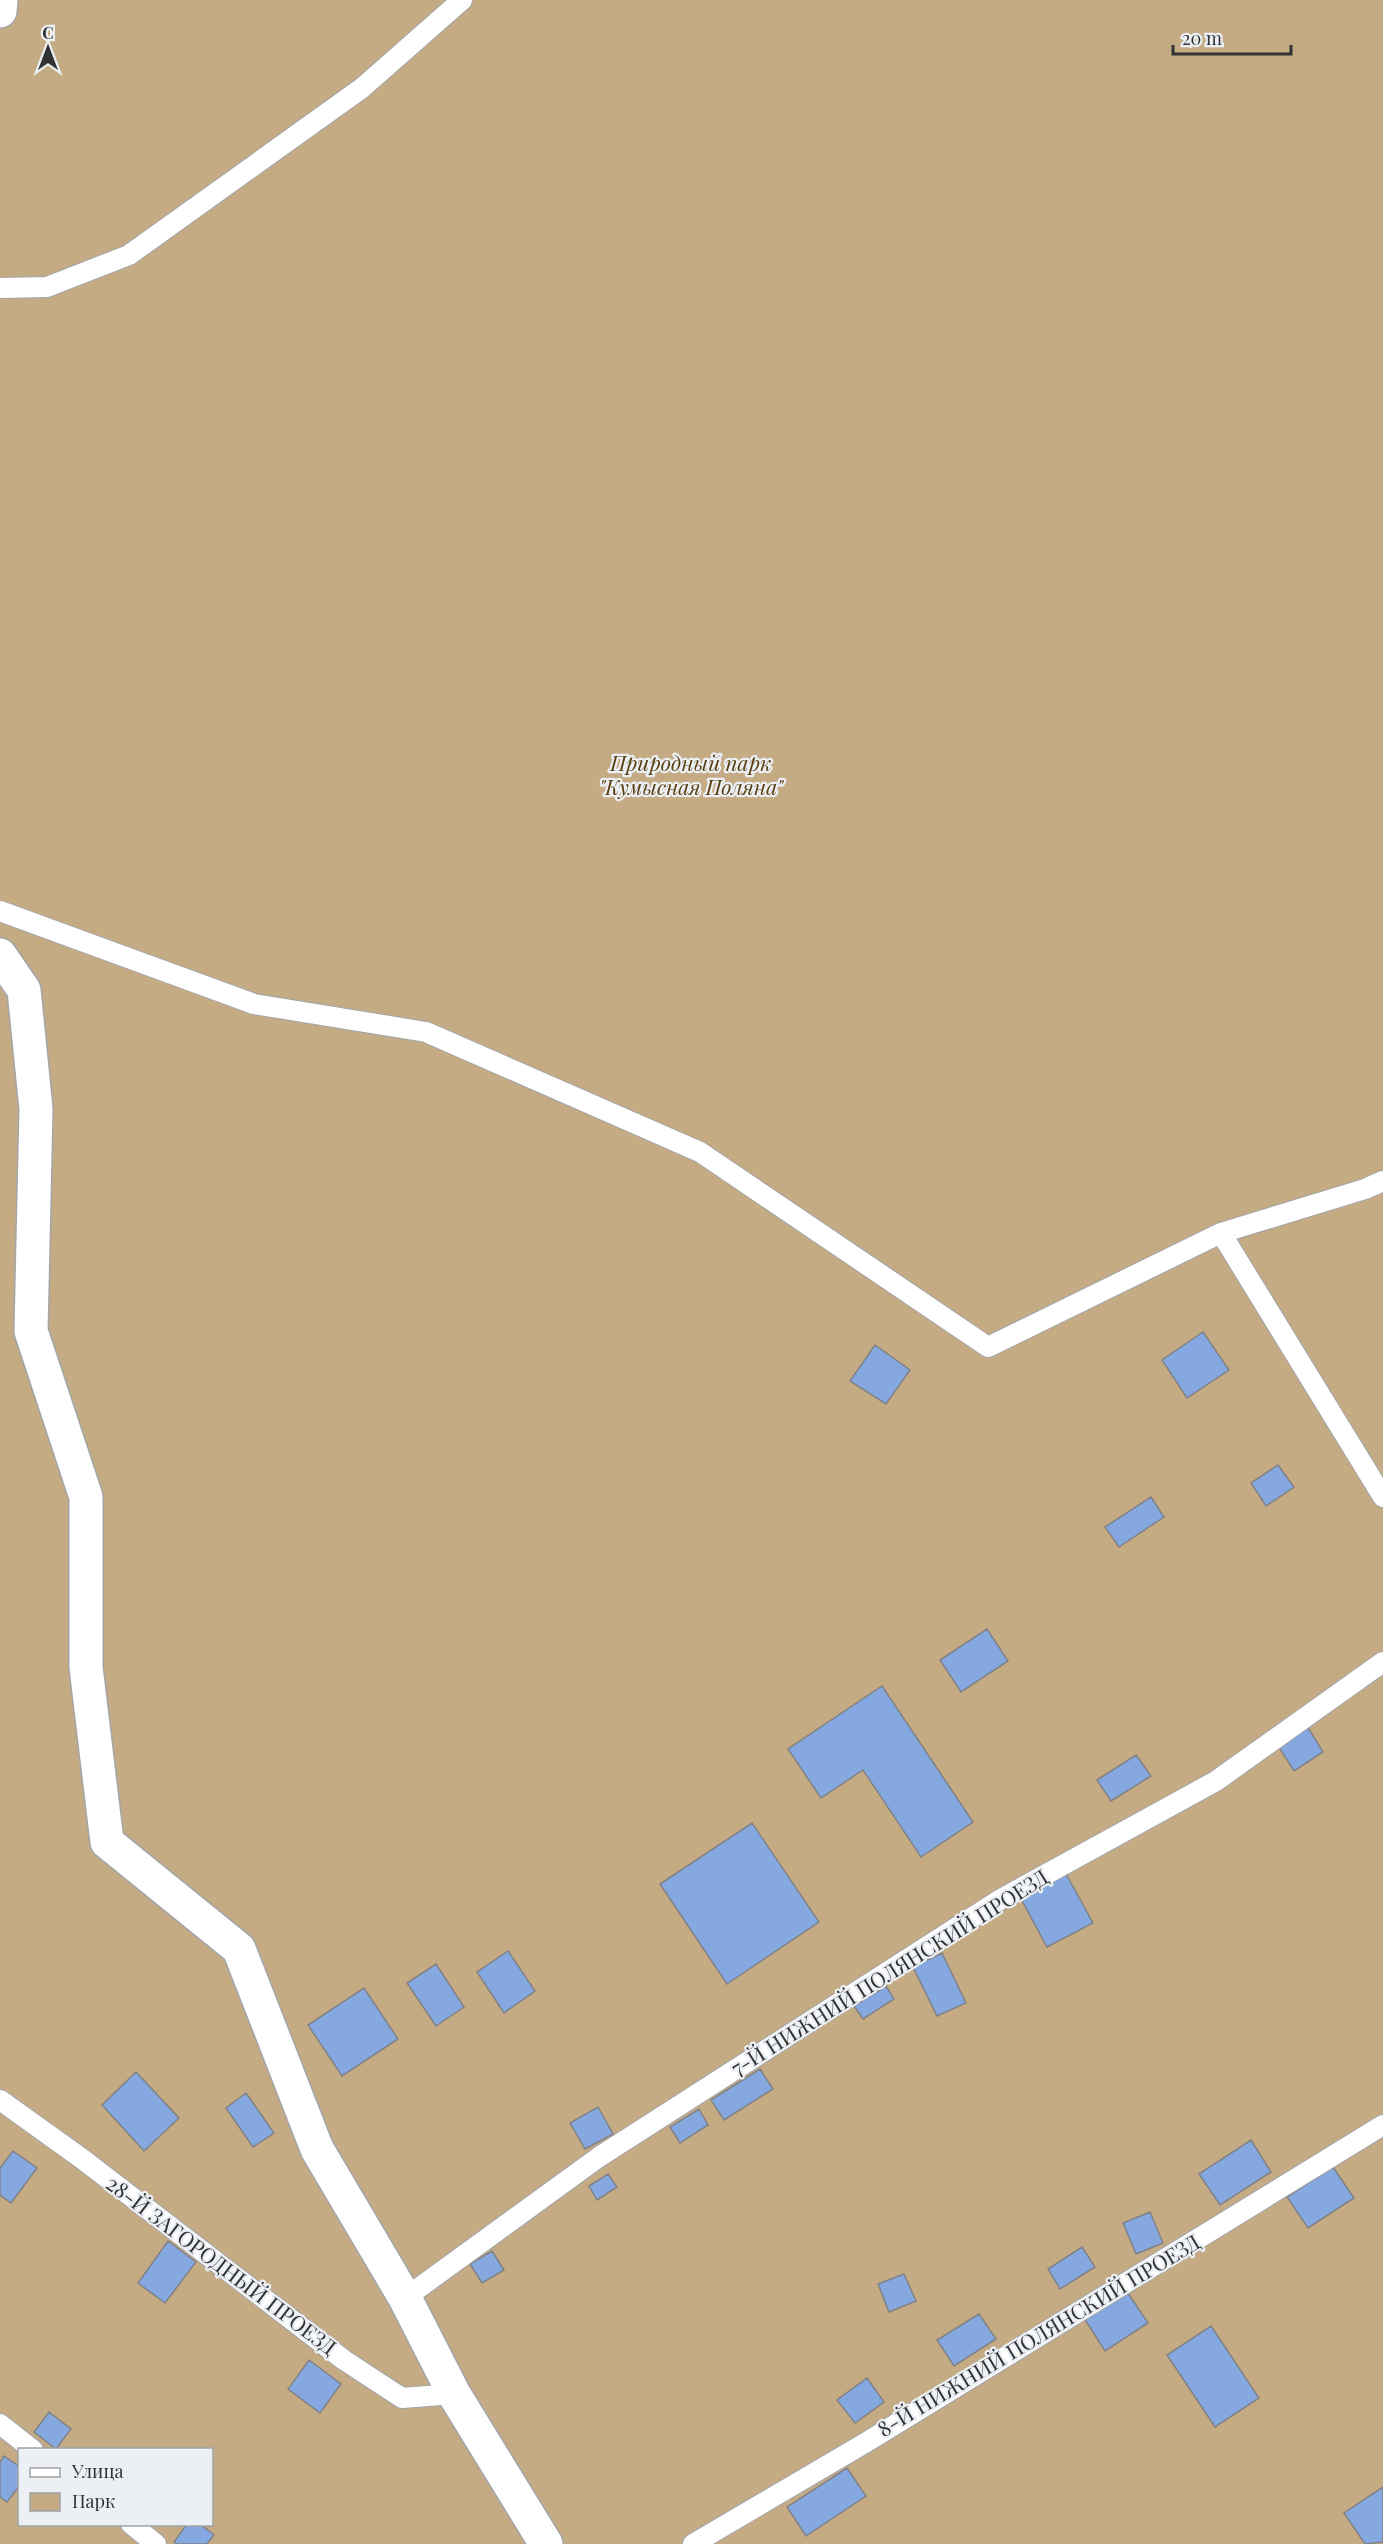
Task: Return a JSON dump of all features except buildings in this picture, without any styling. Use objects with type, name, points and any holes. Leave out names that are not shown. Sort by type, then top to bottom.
[{"type":"street","points":[[0,11],[1,0]]},
{"type":"street","points":[[0,955],[24,990],[36,1108],[31,1331],[86,1497],[86,1667],[107,1842],[239,1949],[317,2149],[405,2298],[454,2394],[546,2544]]},
{"type":"lane","points":[[0,288],[47,287],[129,255],[362,88],[462,0]]},
{"type":"lane","points":[[0,911],[254,1004],[426,1032],[700,1152],[988,1347],[1221,1233],[1365,1189],[1383,1181]]},
{"type":"lane","points":[[1221,1233],[1383,1497]]},
{"type":"lane","name":"7-Й НИЖНИЙ ПОЛЯНСКИЙ ПРОЕЗД","points":[[405,2298],[599,2157],[1001,1899],[1216,1781],[1383,1662]]},
{"type":"lane","name":"28-Й ЗАГОРОДНЫЙ ПРОЕЗД","points":[[0,2100],[81,2158],[344,2360],[402,2398],[454,2394]]},
{"type":"lane","name":"8-Й НИЖНИЙ ПОЛЯНСКИЙ ПРОЕЗД","points":[[693,2544],[865,2443],[1383,2125]]},
{"type":"lane","points":[[0,2424],[30,2448]]},
{"type":"lane","points":[[134,2526],[156,2544]]},
{"type":"green space","name":"Природный парк \"Кумысная Поляна\"","points":[[0,0],[1383,0],[1383,2544],[0,2544]]}]
